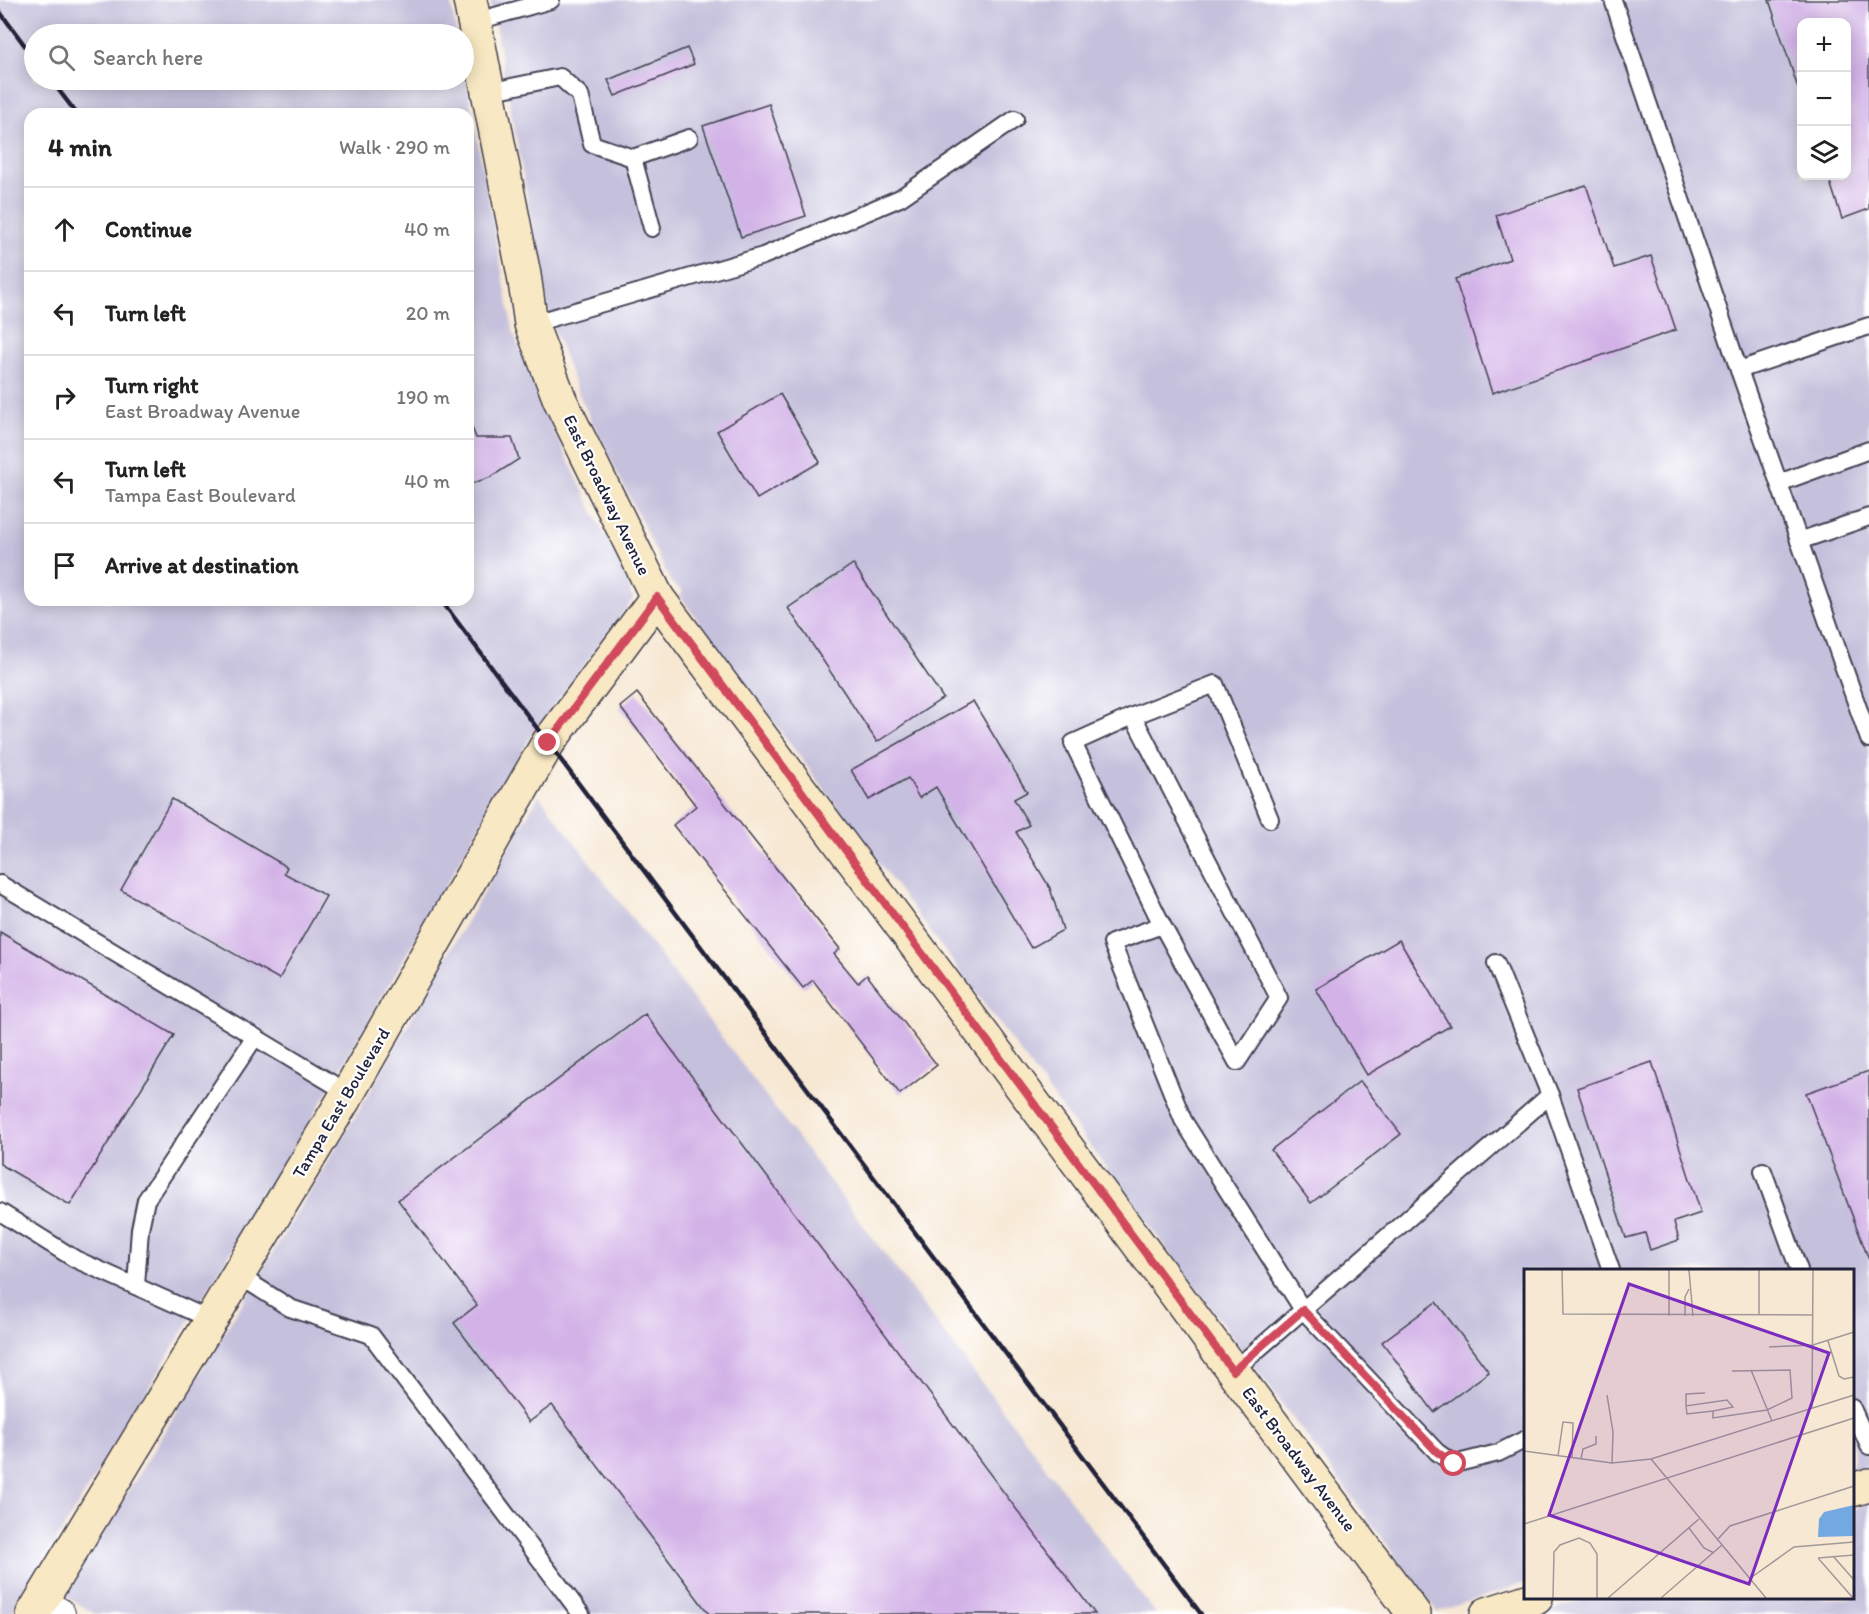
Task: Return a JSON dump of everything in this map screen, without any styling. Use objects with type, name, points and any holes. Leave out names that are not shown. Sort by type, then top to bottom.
[{"type":"main road","name":"East Broadway Avenue","points":[[472,11],[524,275],[531,324],[560,400],[657,597],[1414,1614]]},
{"type":"main road","name":"Tampa East Boulevard","points":[[44,1610],[211,1320],[348,1093],[548,743],[657,597]]},
{"type":"main road","points":[[1854,1489],[1869,1485]]},
{"type":"main road","points":[[1487,1614],[1533,1599]]},
{"type":"lane","points":[[472,11],[551,0]]},
{"type":"lane","points":[[1613,0],[1739,370],[1869,739]]},
{"type":"lane","points":[[488,92],[560,77],[580,96],[592,144],[633,158],[689,138]]},
{"type":"lane","points":[[531,324],[763,256],[900,198],[1015,119]]},
{"type":"lane","points":[[633,158],[652,228]]},
{"type":"lane","points":[[1739,370],[1869,326]]},
{"type":"lane","points":[[1779,483],[1869,450]]},
{"type":"lane","points":[[1799,541],[1869,517]]},
{"type":"lane","points":[[1133,716],[1279,998],[1237,1062],[1162,925],[1073,743],[1133,716],[1215,684],[1270,819]]},
{"type":"lane","points":[[0,884],[348,1093]]},
{"type":"lane","points":[[1162,925],[1112,943],[1183,1120],[1303,1310],[1437,1452],[1454,1464],[1498,1453],[1524,1439]]},
{"type":"lane","points":[[1496,963],[1550,1095],[1611,1269]]},
{"type":"lane","points":[[136,1286],[140,1229],[146,1200],[255,1037]]},
{"type":"lane","points":[[1233,1371],[1550,1095]]},
{"type":"lane","points":[[1763,1171],[1798,1269]]},
{"type":"lane","points":[[0,1212],[75,1259],[211,1320]]},
{"type":"lane","points":[[238,1275],[290,1308],[370,1335],[581,1614]]},
{"type":"lane","points":[[1854,1412],[1869,1446]]},
{"type":"shaded area","points":[[0,0],[450,0],[455,24],[24,24],[24,90],[468,90],[471,108],[24,108],[24,606],[474,606],[474,122],[513,331],[543,408],[634,598],[531,736],[332,1085],[12,1614],[0,1614]]},
{"type":"shaded area","points":[[490,0],[1869,0],[1869,1466],[1854,1472],[1854,1269],[1524,1269],[1524,1583],[1437,1612],[680,596],[683,591],[672,584],[578,393],[550,318]]},
{"type":"shaded area","points":[[539,795],[1156,1614],[95,1614],[65,1596],[365,1100]]},
{"type":"shaded area","points":[[1869,1503],[1869,1614],[1541,1614],[1586,1599],[1854,1599],[1854,1509]]},
{"type":"building","points":[[1769,0],[1869,0],[1869,209],[1842,219],[1829,180],[1851,180],[1851,18],[1797,18],[1797,85]]},
{"type":"building","points":[[687,48],[694,64],[615,96],[608,80]]},
{"type":"building","points":[[769,104],[806,216],[741,237],[703,126]]},
{"type":"building","points":[[1586,185],[1614,268],[1651,256],[1676,330],[1492,393],[1455,279],[1510,259],[1496,215]]},
{"type":"building","points":[[780,394],[820,462],[757,499],[717,431]]},
{"type":"building","points":[[474,433],[476,438],[512,438],[519,459],[491,477],[474,483]]},
{"type":"building","points":[[853,564],[943,698],[877,742],[788,608]]},
{"type":"building","points":[[637,693],[840,949],[834,954],[858,983],[867,975],[937,1065],[900,1094],[813,980],[803,988],[673,825],[696,806],[620,707]]},
{"type":"building","points":[[973,701],[1027,792],[1014,799],[1029,825],[1016,832],[1050,888],[1063,930],[1031,948],[936,787],[919,798],[908,778],[869,800],[851,770]]},
{"type":"building","points":[[172,799],[287,867],[284,873],[326,896],[279,979],[121,890]]},
{"type":"building","points":[[0,932],[174,1035],[70,1205],[0,1164]]},
{"type":"building","points":[[1399,940],[1450,1026],[1367,1075],[1316,989]]},
{"type":"building","points":[[645,1014],[1095,1614],[709,1614],[552,1405],[529,1422],[454,1323],[477,1305],[398,1200]]},
{"type":"building","points":[[1652,1062],[1701,1213],[1674,1222],[1679,1240],[1650,1250],[1645,1233],[1626,1238],[1577,1088]]},
{"type":"building","points":[[1869,1071],[1869,1260],[1806,1093]]},
{"type":"building","points":[[1360,1081],[1401,1134],[1311,1203],[1271,1150]]},
{"type":"building","points":[[1436,1302],[1489,1372],[1434,1412],[1382,1342]]},
{"type":"railway","points":[[0,12],[24,44]]},
{"type":"railway","points":[[59,90],[72,108]]},
{"type":"railway","points":[[445,606],[1201,1614]]},
{"type":"route","points":[[548,743],[657,597],[1233,1371],[1303,1310],[1437,1452],[1454,1464]]}]
